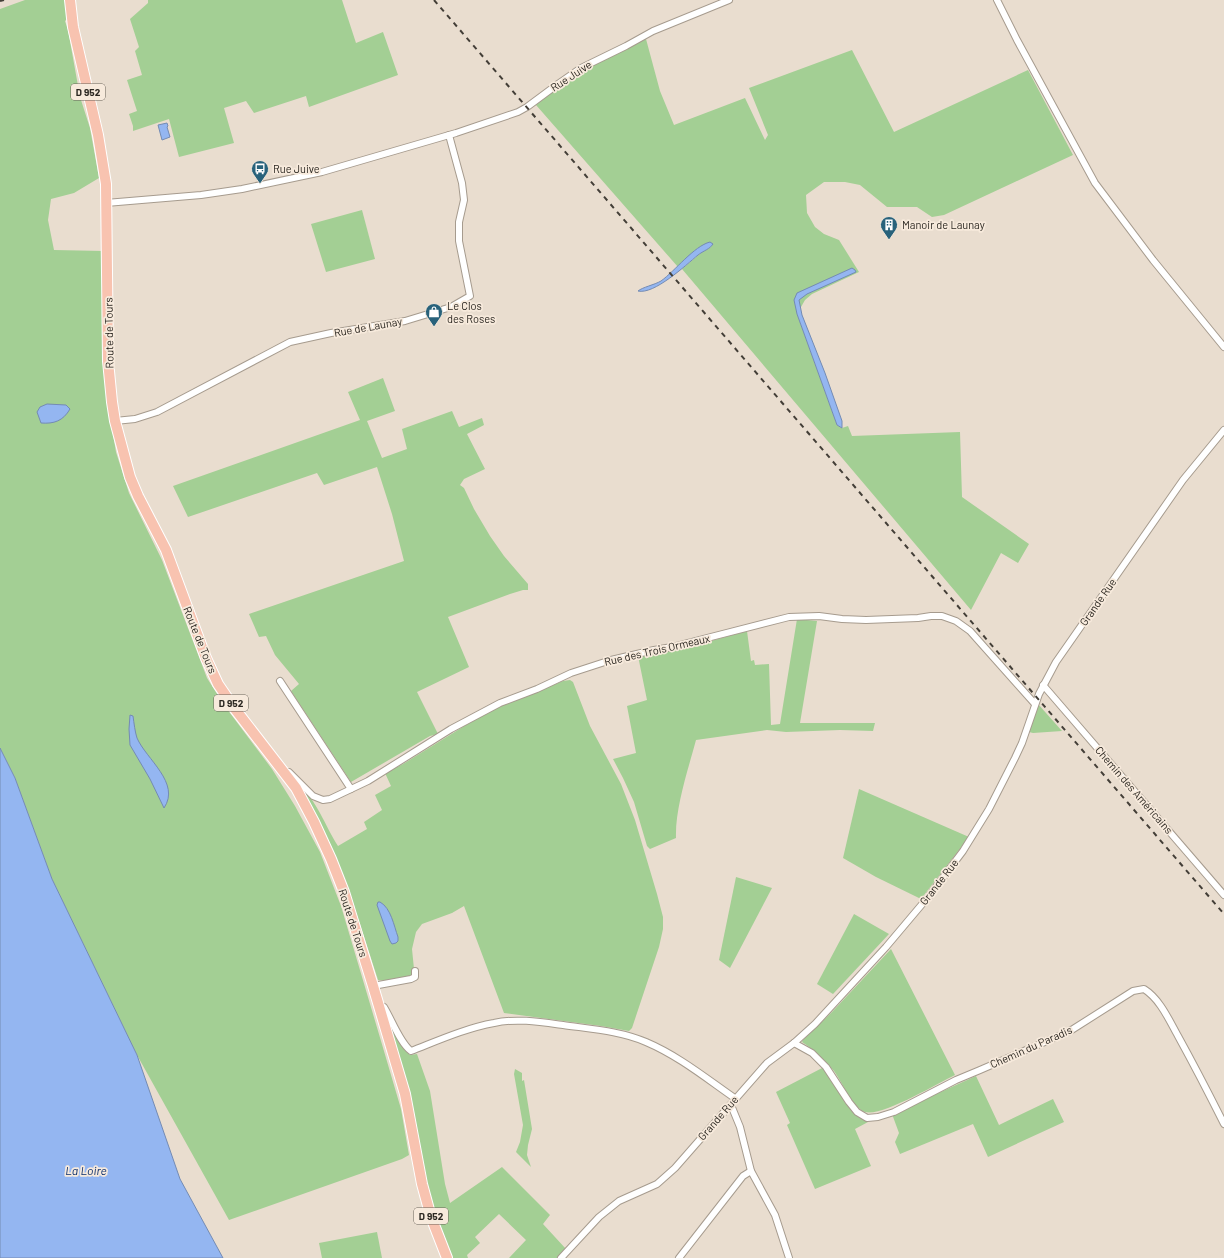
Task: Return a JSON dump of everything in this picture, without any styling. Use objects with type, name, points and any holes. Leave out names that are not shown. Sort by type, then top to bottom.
[{"type":"main road","name":"Route de Tours","points":[[70,0],[73,27],[98,136],[106,184],[108,361],[115,421],[130,478],[166,550],[206,658],[218,684],[235,709],[296,788],[331,859],[344,892],[374,986],[405,1094],[422,1184],[431,1217],[446,1258]]},
{"type":"street","name":"Rue Juive","points":[[106,203],[201,195],[242,189],[322,172],[449,135],[528,108],[566,77],[581,68],[626,46],[652,31],[729,0]]},
{"type":"street","points":[[997,0],[1016,40],[1095,183],[1153,260],[1224,347]]},
{"type":"street","name":"Rue de Launay","points":[[115,421],[135,419],[157,412],[290,342],[331,333],[405,321],[451,306],[470,296],[459,241],[459,222],[464,200],[462,183],[449,135]]},
{"type":"street","name":"Grande Rue","points":[[561,1258],[599,1217],[619,1201],[656,1184],[665,1178],[731,1105],[767,1062],[794,1043],[815,1024],[886,947],[929,896],[963,851],[989,809],[1022,743],[1035,704],[1043,686],[1064,650],[1183,480],[1224,430]]},
{"type":"street","name":"Rue des Trois Ormeaux","points":[[284,773],[289,772],[313,796],[323,800],[330,799],[368,781],[450,729],[500,703],[537,689],[570,672],[611,660],[672,647],[789,617],[819,616],[866,620],[931,616],[950,618],[964,626],[978,638],[1035,704]]},
{"type":"street","points":[[280,681],[351,789]]},
{"type":"street","name":"Chemin des Américains","points":[[1043,686],[1224,895]]},
{"type":"street","points":[[374,986],[411,979],[415,977],[416,971]]},
{"type":"street","name":"Chemin du Paradis","points":[[794,1043],[812,1053],[826,1067],[857,1112],[867,1118],[878,1117],[894,1112],[956,1080],[1070,1031],[1133,991],[1144,989],[1151,993],[1162,1007],[1200,1076],[1224,1124]]},
{"type":"street","points":[[379,1005],[384,1007],[406,1048],[411,1051],[495,1022],[515,1021],[554,1024],[595,1030],[630,1036],[665,1051],[693,1068],[736,1099]]},
{"type":"street","points":[[731,1105],[740,1127],[751,1171],[774,1215],[789,1258]]},
{"type":"street","points":[[679,1258],[743,1176],[751,1171]]},
{"type":"green space","points":[[25,0],[65,0],[68,18],[65,21],[68,30],[80,97],[90,128],[99,178],[74,193],[51,199],[48,220],[54,250],[104,251],[102,357],[116,452],[129,493],[162,560],[207,678],[224,705],[272,769],[295,806],[320,852],[341,906],[401,1109],[409,1155],[402,1159],[229,1220],[137,1055],[52,879],[15,778],[0,748],[0,9]]},
{"type":"green space","points":[[148,0],[342,0],[356,43],[383,32],[398,75],[309,107],[306,96],[254,113],[246,101],[224,108],[234,143],[179,157],[169,119],[133,131],[129,114],[137,111],[127,80],[142,75],[135,51],[139,47],[130,19],[148,3]]},
{"type":"green space","points":[[646,39],[660,91],[674,125],[745,98],[765,140],[768,135],[749,88],[852,50],[894,132],[1028,70],[1073,155],[944,215],[932,217],[917,207],[887,207],[860,185],[845,182],[824,182],[806,195],[807,213],[815,227],[824,234],[839,240],[859,272],[812,294],[805,300],[797,314],[837,425],[842,428],[848,426],[852,436],[960,432],[962,497],[1029,544],[1018,563],[1001,553],[971,610],[682,269],[702,252],[711,247],[698,248],[678,267],[536,105],[575,76]]},
{"type":"green space","points":[[362,210],[375,259],[326,272],[311,224]]},
{"type":"green space","points":[[383,378],[395,411],[367,421],[382,458],[407,449],[402,429],[452,411],[459,427],[482,418],[484,425],[467,434],[485,469],[464,479],[460,485],[464,488],[474,509],[490,536],[504,556],[528,584],[528,590],[510,594],[448,617],[469,667],[417,692],[438,734],[430,736],[351,782],[291,691],[299,684],[275,655],[266,636],[259,637],[249,614],[404,561],[392,514],[377,467],[324,485],[317,473],[188,517],[173,486],[360,420],[348,392]]},
{"type":"green space","points":[[797,619],[817,621],[800,723],[875,723],[873,731],[840,730],[786,732],[767,730],[696,740],[680,802],[676,826],[676,838],[650,849],[647,846],[634,802],[613,759],[636,753],[627,706],[647,700],[638,656],[707,642],[747,631],[751,661],[754,660],[755,665],[769,664],[771,725],[780,724]]},
{"type":"green space","points":[[570,680],[573,682],[590,726],[621,784],[635,820],[663,917],[663,929],[659,947],[632,1028],[629,1031],[504,1013],[464,906],[452,913],[422,924],[416,932],[412,949],[414,969],[409,978],[388,981],[378,980],[360,924],[331,846],[298,784],[305,790],[316,805],[338,846],[367,829],[364,822],[382,810],[375,795],[391,786],[385,773],[403,764],[487,712],[563,681]]},
{"type":"green space","points":[[1038,704],[1062,731],[1029,732]]},
{"type":"green space","points":[[859,789],[969,837],[921,899],[876,877],[843,858]]},
{"type":"green space","points":[[736,877],[772,888],[730,968],[719,960]]},
{"type":"green space","points":[[854,914],[889,934],[833,994],[817,984]]},
{"type":"green space","points":[[891,949],[955,1075],[896,1105],[873,1112],[865,1112],[861,1110],[852,1100],[831,1067],[802,1042]]},
{"type":"green space","points":[[386,1016],[404,1049],[410,1055],[417,1054],[430,1091],[445,1184],[450,1203],[502,1167],[550,1215],[543,1224],[566,1249],[557,1258],[509,1258],[526,1240],[499,1214],[475,1237],[480,1243],[467,1255],[468,1258],[451,1258],[429,1194],[405,1076]]},
{"type":"green space","points":[[824,1067],[855,1113],[868,1122],[855,1129],[871,1166],[815,1189],[787,1125],[790,1123],[776,1092]]},
{"type":"green space","points":[[515,1069],[522,1073],[522,1081],[524,1080],[532,1129],[527,1155],[531,1167],[516,1152],[520,1142],[523,1125],[514,1074]]},
{"type":"green space","points":[[976,1076],[999,1125],[1053,1099],[1064,1122],[988,1157],[973,1124],[900,1154],[895,1142],[899,1133],[892,1114]]},
{"type":"green space","points":[[377,1232],[382,1258],[322,1258],[319,1243]]},
{"type":"water","points":[[167,123],[170,137],[162,140],[158,125]]},
{"type":"water","points":[[710,242],[713,244],[710,247],[670,278],[645,291],[638,291],[661,281],[691,253],[704,244]]},
{"type":"water","points":[[852,268],[856,272],[807,294],[799,300],[802,315],[842,421],[842,428],[837,425],[797,314],[794,300],[797,293]]},
{"type":"water","points":[[47,404],[66,405],[70,409],[58,421],[41,423],[37,412],[40,407]]},
{"type":"water","points":[[130,715],[133,716],[137,738],[141,746],[165,780],[168,789],[168,799],[164,808],[150,779],[130,745]]},
{"type":"water","name":"La Loire","points":[[0,748],[15,778],[52,879],[137,1055],[180,1179],[223,1258],[0,1258]]},
{"type":"water","points":[[378,902],[387,908],[392,918],[398,937],[398,941],[396,943],[392,944],[390,941],[377,905]]},
{"type":"railway","points":[[0,1],[4,0]]},
{"type":"railway","points":[[434,0],[1224,914]]},
{"type":"place","name":"Rue Juive","points":[[260,184]]},
{"type":"place","name":"Manoir de Launay","points":[[889,240]]},
{"type":"place","name":"Le Clos des Roses","points":[[434,327]]}]
